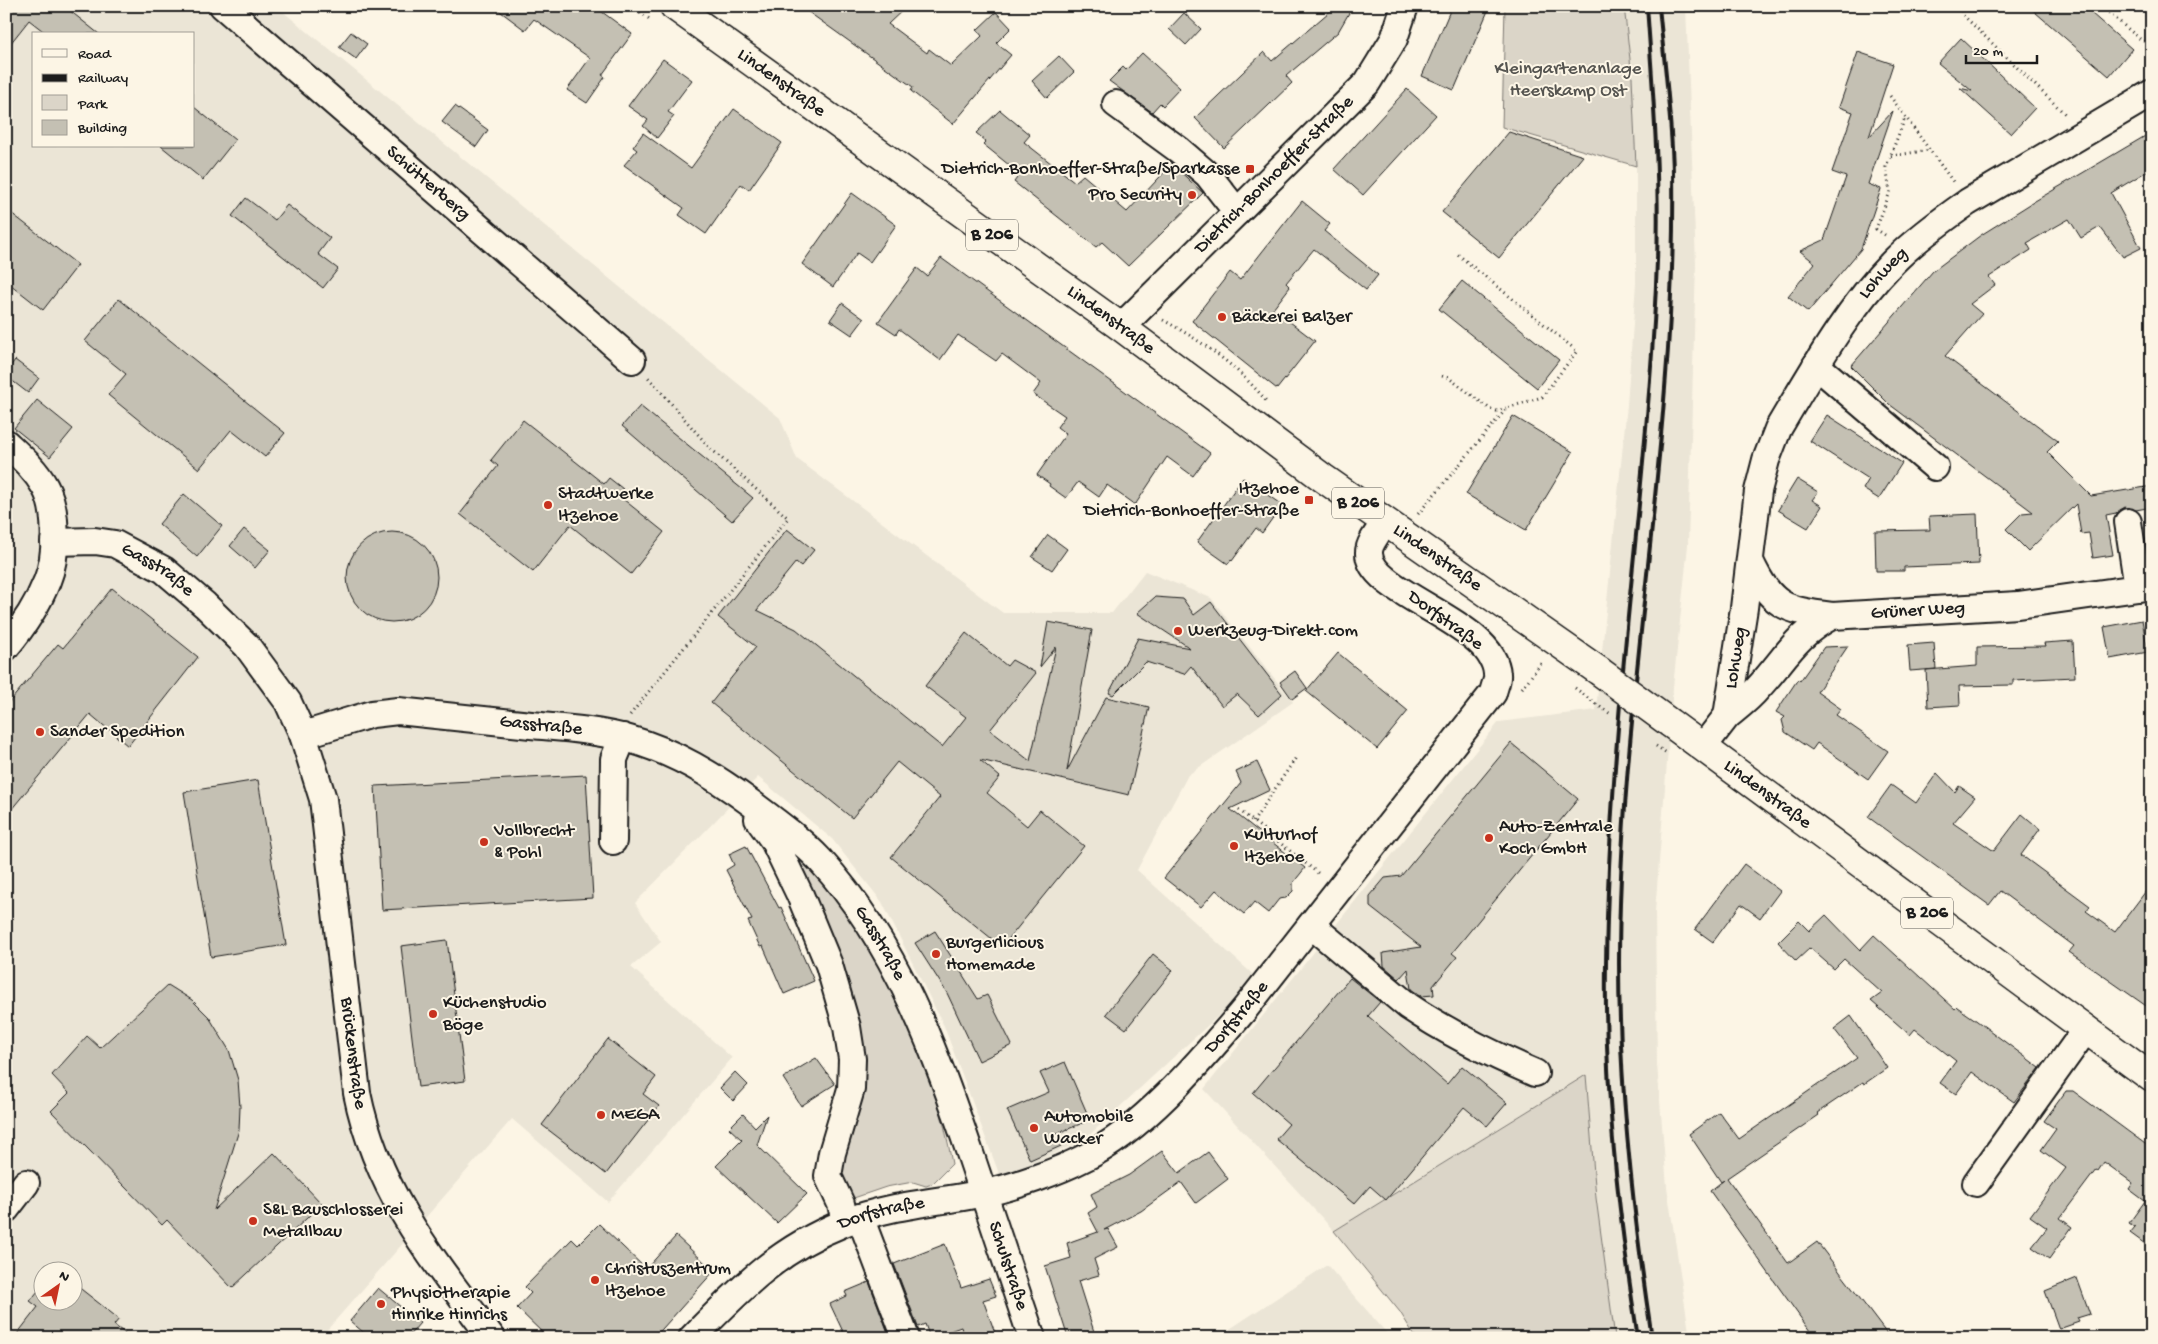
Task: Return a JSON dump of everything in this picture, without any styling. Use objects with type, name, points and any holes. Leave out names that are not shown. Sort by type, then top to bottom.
[{"type":"main road","name":"Lindenstraße","points":[[674,6],[1122,327],[1393,528],[1599,671],[2152,1078]]},
{"type":"street","name":"Schütterberg","points":[[223,6],[632,360]]},
{"type":"street","name":"Dietrich-Bonhoeffer-Straße","points":[[1122,327],[1367,83],[1394,39],[1405,6]]},
{"type":"street","name":"Lohweg","points":[[1703,747],[1726,716],[1750,561],[1757,500],[1770,447],[1778,429],[1816,366],[1866,293],[1907,249],[1968,202],[2152,93]]},
{"type":"street","points":[[1116,104],[1179,150],[1208,175],[1237,212]]},
{"type":"street","points":[[1816,366],[1934,467]]},
{"type":"street","points":[[6,443],[25,460],[45,487],[54,523],[54,542],[48,578],[44,588],[6,646]]},
{"type":"street","points":[[2128,522],[2145,587]]},
{"type":"street","name":"Dorfstraße","points":[[692,1338],[743,1286],[772,1262],[804,1241],[853,1220],[1001,1190],[1084,1158],[1136,1123],[1202,1059],[1339,890],[1492,693],[1498,676],[1493,659],[1480,643],[1437,612],[1384,579],[1373,568],[1369,559],[1368,549],[1393,528]]},
{"type":"street","name":"Gasstraße","points":[[54,542],[95,541],[116,544],[164,570],[205,605],[247,646],[288,702],[303,734],[372,714],[398,711],[595,731],[618,736],[682,758],[724,783],[818,858],[861,912],[886,951],[927,1034],[947,1085],[984,1194]]},
{"type":"street","points":[[1750,561],[1763,587],[1780,603],[1802,612],[1832,616]]},
{"type":"street","name":"Grüner Weg","points":[[1726,716],[1760,686],[1788,650],[1806,631],[1832,616],[2018,605],[2145,587]]},
{"type":"street","name":"Brückenstraße","points":[[303,734],[323,799],[357,1093],[366,1133],[386,1182],[407,1220],[492,1338]]},
{"type":"street","points":[[613,840],[614,760],[618,736]]},
{"type":"street","points":[[744,798],[774,840],[800,895],[829,965],[848,1027],[852,1059],[851,1089],[832,1153],[828,1176],[841,1204],[853,1220],[906,1338]]},
{"type":"street","points":[[1311,925],[1408,1006],[1478,1047],[1534,1073]]},
{"type":"street","points":[[1976,1183],[2086,1030]]},
{"type":"street","points":[[6,1209],[26,1183]]},
{"type":"street","name":"Schulstraße","points":[[984,1194],[1032,1338]]},
{"type":"path","points":[[1960,6],[1962,14],[2084,132]]},
{"type":"path","points":[[2102,6],[2140,39],[2152,46]]},
{"type":"path","points":[[1890,96],[1968,202]]},
{"type":"path","points":[[1905,118],[1886,167],[1890,192],[1876,229],[1907,249]]},
{"type":"path","points":[[1891,156],[1929,150]]},
{"type":"path","points":[[1442,376],[1448,378],[1490,409],[1497,411],[1542,397],[1577,351],[1456,253]]},
{"type":"path","points":[[618,736],[788,518],[709,446],[632,360]]},
{"type":"path","points":[[1393,528],[1506,408]]},
{"type":"path","points":[[1520,690],[1538,668]]},
{"type":"path","points":[[1254,822],[1297,756]]},
{"type":"path","points":[[1239,810],[1339,890]]},
{"type":"shaded area","points":[[6,6],[276,6],[780,418],[797,459],[1003,613],[1112,613],[1145,571],[1211,598],[1293,702],[1188,775],[1137,870],[1258,979],[1085,1139],[1001,1179],[944,1026],[882,902],[832,839],[758,777],[635,903],[661,942],[631,967],[732,1058],[608,1202],[512,1119],[320,1338],[6,1338]]},
{"type":"shaded area","points":[[1624,6],[1686,6],[1696,263],[1688,545],[1673,687],[1655,912],[1657,1064],[1667,1187],[1690,1338],[1615,1338],[1596,1198],[1586,1075],[1334,1231],[1204,1089],[1499,722],[1596,710],[1627,405],[1636,283],[1636,166],[1632,77]]},
{"type":"shaded area","points":[[1327,1265],[1391,1338],[1216,1338]]},
{"type":"green space","name":"Kleingartenanlage Heerskamp Ost","points":[[1505,6],[1624,6],[1632,77],[1636,166],[1502,127]]},
{"type":"green space","points":[[781,839],[816,871],[843,906],[885,975],[903,1012],[934,1089],[945,1127],[952,1164],[932,1184],[926,1186],[913,1182],[886,1187],[845,1201],[837,1184],[856,1086]]},
{"type":"green space","points":[[1586,1075],[1596,1198],[1615,1338],[1416,1338],[1400,1312],[1334,1231]]},
{"type":"building","points":[[6,6],[64,6],[96,32],[44,32],[29,20],[6,49]]},
{"type":"building","points":[[493,6],[594,6],[632,34],[602,75],[605,77],[587,103],[567,90],[590,58],[534,19],[525,30]]},
{"type":"building","points":[[800,6],[907,6],[888,24],[927,53],[929,49],[951,66],[982,36],[977,30],[996,12],[1011,28],[996,43],[1011,55],[953,124],[911,91],[913,87]]},
{"type":"building","points":[[1336,6],[1353,6],[1338,32],[1286,76],[1292,83],[1224,148],[1195,118],[1264,52],[1272,61]]},
{"type":"building","points":[[1452,6],[1490,6],[1454,90],[1422,76]]},
{"type":"building","points":[[2028,6],[2083,6],[2132,49],[2109,76]]},
{"type":"building","points":[[1184,13],[1201,29],[1186,45],[1169,29]]},
{"type":"building","points":[[351,32],[367,44],[356,59],[339,47]]},
{"type":"building","points":[[1961,38],[2035,108],[2011,134],[1960,88],[1972,91],[1938,63]]},
{"type":"building","points":[[1858,52],[1893,64],[1869,137],[1893,111],[1868,184],[1881,189],[1861,249],[1808,312],[1788,296],[1815,263],[1800,251],[1824,240],[1846,177],[1832,172],[1853,112],[1839,107]]},
{"type":"building","points":[[1142,53],[1180,88],[1163,106],[1160,103],[1152,112],[1109,81],[1123,67],[1126,70]]},
{"type":"building","points":[[1059,56],[1074,72],[1047,98],[1032,81]]},
{"type":"building","points":[[663,59],[692,80],[668,112],[674,116],[657,138],[643,126],[648,120],[628,106]]},
{"type":"building","points":[[1407,89],[1436,115],[1363,195],[1334,169]]},
{"type":"building","points":[[455,106],[488,130],[476,147],[442,122]]},
{"type":"building","points":[[195,108],[235,140],[203,180],[163,148],[195,148]]},
{"type":"building","points":[[734,109],[782,143],[749,190],[741,184],[706,234],[679,215],[684,208],[624,165],[637,150],[633,147],[643,133],[691,168]]},
{"type":"building","points":[[1000,110],[1030,135],[1024,142],[1075,182],[1083,175],[1127,212],[1172,164],[1203,193],[1128,266],[1102,242],[1096,247],[1014,182],[1020,174],[983,144],[986,141],[976,133]]},
{"type":"building","points":[[1509,132],[1583,156],[1499,258],[1442,212]]},
{"type":"building","points":[[2152,132],[2152,168],[2111,193],[2141,248],[2123,257],[2100,227],[2081,238],[2069,219],[2027,243],[2031,250],[1989,277],[1995,285],[1970,304],[1982,314],[1945,356],[2058,441],[2047,452],[2091,496],[2152,486],[2152,507],[2136,510],[2125,507],[2116,513],[2106,515],[2113,555],[2093,558],[2089,533],[2081,534],[2076,504],[2028,551],[2006,529],[2022,513],[2033,512],[1889,404],[1851,366],[1933,271],[1981,235]]},
{"type":"building","points":[[852,193],[896,225],[870,262],[857,253],[833,287],[802,264]]},
{"type":"building","points":[[246,198],[275,220],[287,205],[330,238],[318,254],[338,269],[323,288],[232,216]]},
{"type":"building","points":[[1302,201],[1330,224],[1324,231],[1378,275],[1366,290],[1314,249],[1286,283],[1290,287],[1273,309],[1315,341],[1277,389],[1192,321],[1230,272],[1240,280]]},
{"type":"building","points":[[6,209],[78,265],[43,310],[6,281]]},
{"type":"building","points":[[941,258],[1210,453],[1193,476],[1167,457],[1135,505],[1107,485],[1099,497],[1078,482],[1066,498],[1049,486],[1050,484],[1037,475],[1066,434],[1057,427],[1065,416],[1033,394],[1041,383],[1002,354],[996,361],[958,335],[940,360],[899,329],[896,334],[878,322],[917,268],[927,276]]},
{"type":"building","points":[[1462,281],[1559,360],[1537,388],[1439,309]]},
{"type":"building","points":[[119,299],[285,433],[265,457],[231,430],[199,469],[108,395],[126,374],[85,341]]},
{"type":"building","points":[[842,303],[864,319],[852,335],[830,320]]},
{"type":"building","points":[[15,360],[39,378],[28,393],[6,376],[6,372]]},
{"type":"building","points":[[37,400],[73,429],[50,457],[14,428]]},
{"type":"building","points":[[640,406],[753,498],[732,521],[622,426]]},
{"type":"building","points":[[1827,415],[1902,463],[1879,499],[1863,489],[1869,479],[1810,441]]},
{"type":"building","points":[[1513,416],[1573,452],[1526,530],[1466,494]]},
{"type":"building","name":"Stadtwerke Itzehoe","points":[[523,420],[604,484],[609,478],[623,489],[618,495],[664,532],[631,574],[570,525],[533,572],[460,514],[498,466],[491,460]]},
{"type":"building","points":[[1243,478],[1282,505],[1262,533],[1256,528],[1228,564],[1197,542]]},
{"type":"building","points":[[1797,479],[1818,492],[1812,500],[1822,506],[1808,528],[1778,510]]},
{"type":"building","points":[[184,494],[222,526],[197,557],[159,524]]},
{"type":"building","points":[[1977,514],[1979,564],[1904,567],[1904,571],[1876,571],[1875,531],[1930,530],[1929,516]]},
{"type":"building","points":[[244,529],[270,550],[255,568],[230,546]]},
{"type":"building","points":[[787,529],[814,550],[801,566],[796,562],[757,610],[796,629],[942,747],[966,717],[925,686],[966,633],[1007,666],[1012,660],[1036,673],[990,730],[1030,761],[1056,647],[1040,667],[1048,622],[1092,630],[1067,771],[1106,697],[1149,707],[1129,795],[980,760],[1000,777],[987,793],[1027,826],[1040,810],[1084,846],[1002,947],[891,857],[940,797],[897,762],[852,818],[711,703],[756,647],[718,617]]},
{"type":"building","points":[[392,532],[409,535],[424,545],[434,560],[437,577],[434,594],[424,609],[409,619],[392,622],[375,619],[360,609],[350,594],[347,577],[350,560],[360,545],[375,535]]},
{"type":"building","points":[[1048,535],[1067,549],[1052,570],[1032,557]]},
{"type":"building","points":[[112,588],[198,657],[128,746],[90,714],[6,816],[6,706],[58,644],[63,648]]},
{"type":"building","points":[[1155,597],[1183,599],[1194,615],[1211,602],[1282,694],[1259,715],[1237,694],[1222,706],[1191,666],[1184,674],[1146,662],[1113,695],[1109,693],[1138,638],[1190,648],[1137,613]]},
{"type":"building","points":[[2142,620],[2148,652],[2110,659],[2104,627]]},
{"type":"building","points":[[2073,641],[2075,677],[2013,680],[2013,685],[1959,686],[1960,705],[1928,707],[1926,670],[1977,666],[1977,647],[2045,646],[2044,643]]},
{"type":"building","points":[[1934,643],[1936,669],[1910,671],[1908,645]]},
{"type":"building","points":[[1848,646],[1817,692],[1841,709],[1836,715],[1888,751],[1868,779],[1817,743],[1812,750],[1785,732],[1782,720],[1785,717],[1776,712],[1798,679],[1800,681],[1824,647]]},
{"type":"building","points":[[1338,653],[1408,711],[1377,749],[1306,691]]},
{"type":"building","points":[[1295,671],[1307,688],[1292,699],[1280,682]]},
{"type":"building","name":"Auto-Zentrale Koch GmbH","points":[[1511,743],[1578,799],[1452,953],[1457,957],[1433,986],[1434,995],[1421,996],[1411,989],[1408,969],[1399,979],[1384,966],[1383,953],[1421,947],[1370,907],[1370,896],[1385,878],[1401,876]]},
{"type":"building","name":"Kulturhof Itzehoe","points":[[1257,762],[1270,790],[1230,809],[1305,868],[1293,883],[1293,891],[1286,898],[1279,899],[1268,913],[1254,902],[1244,914],[1216,890],[1201,907],[1164,878],[1241,783],[1236,772]]},
{"type":"building","points":[[1937,773],[1955,792],[1959,786],[1975,797],[1953,823],[1994,851],[2022,814],[2040,829],[2021,855],[2090,906],[2086,911],[2115,932],[2152,883],[2152,1010],[2069,952],[2074,946],[2000,891],[1989,905],[1868,817],[1891,785],[1916,803]]},
{"type":"building","name":"Vollbrecht & Pohl","points":[[586,775],[593,898],[382,910],[375,786]]},
{"type":"building","points":[[258,780],[286,945],[211,957],[184,792]]},
{"type":"building","points":[[746,846],[779,908],[781,907],[814,981],[784,994],[763,946],[760,947],[748,921],[752,920],[726,870],[734,865],[729,854]]},
{"type":"building","points":[[1744,864],[1780,891],[1760,918],[1741,904],[1713,942],[1695,929]]},
{"type":"building","points":[[1826,915],[1860,950],[1874,935],[1955,1009],[1957,1007],[1973,1018],[2040,1068],[2014,1102],[1972,1072],[1956,1094],[1940,1083],[1956,1061],[1915,1029],[1910,1035],[1871,1001],[1882,993],[1844,959],[1834,969],[1810,948],[1796,961],[1778,942],[1799,921],[1809,931]]},
{"type":"building","points":[[935,931],[978,999],[987,995],[1012,1045],[979,1061],[947,993],[915,943]]},
{"type":"building","name":"Küchenstudio Böge","points":[[447,940],[465,1081],[418,1087],[401,946]]},
{"type":"building","points":[[1153,954],[1173,970],[1126,1029],[1106,1014]]},
{"type":"building","points":[[1350,978],[1380,1002],[1368,1016],[1447,1084],[1462,1066],[1507,1103],[1487,1126],[1464,1107],[1386,1200],[1370,1186],[1354,1204],[1276,1139],[1289,1124],[1253,1093]]},
{"type":"building","points":[[168,985],[192,1000],[209,1017],[229,1050],[238,1080],[239,1130],[214,1210],[274,1153],[322,1204],[232,1288],[167,1220],[162,1225],[51,1111],[69,1093],[52,1075],[87,1036],[100,1048]]},
{"type":"building","points":[[1851,1016],[1887,1068],[1817,1113],[1819,1115],[1727,1178],[1788,1263],[1817,1242],[1890,1338],[1815,1338],[1710,1191],[1724,1180],[1721,1182],[1689,1134],[1719,1112],[1739,1139],[1857,1058],[1834,1029]]},
{"type":"building","name":"MEGA","points":[[608,1039],[656,1077],[643,1094],[659,1106],[606,1174],[542,1125]]},
{"type":"building","points":[[816,1058],[835,1084],[801,1106],[783,1078]]},
{"type":"building","points":[[1065,1062],[1090,1120],[1056,1134],[1061,1146],[1030,1160],[1007,1110],[1049,1092],[1040,1073]]},
{"type":"building","points":[[735,1072],[748,1085],[733,1101],[720,1088]]},
{"type":"building","points":[[2066,1091],[2073,1091],[2152,1149],[2152,1249],[2130,1233],[2135,1227],[2129,1223],[2145,1201],[2129,1189],[2133,1183],[2104,1162],[2060,1218],[2072,1227],[2049,1259],[2032,1247],[2047,1228],[2030,1216],[2066,1168],[2041,1150],[2056,1129],[2044,1121]]},
{"type":"building","points":[[743,1114],[755,1127],[767,1115],[757,1145],[807,1194],[777,1223],[716,1166],[742,1140],[729,1128]]},
{"type":"building","points":[[1162,1151],[1179,1173],[1208,1152],[1228,1179],[1196,1203],[1181,1182],[1141,1211],[1104,1230],[1108,1229],[1118,1247],[1094,1259],[1099,1275],[1078,1281],[1096,1338],[1068,1338],[1045,1266],[1071,1258],[1067,1243],[1098,1232],[1088,1213],[1097,1207],[1091,1194],[1129,1175]]},
{"type":"building","name":"Christuszentrum Itzehoe","points":[[599,1224],[646,1269],[676,1236],[714,1271],[654,1338],[548,1338],[517,1308],[531,1293],[525,1287],[572,1239],[578,1245]]},
{"type":"building","points":[[945,1244],[961,1288],[989,1279],[996,1296],[983,1300],[997,1338],[964,1338],[961,1327],[930,1338],[925,1324],[918,1327],[894,1264]]},
{"type":"building","points":[[2077,1278],[2090,1314],[2077,1318],[2079,1322],[2059,1329],[2045,1291]]},
{"type":"building","points":[[869,1282],[890,1338],[846,1338],[830,1304],[847,1296],[845,1292]]},
{"type":"building","name":"Physiotherapie Hinrike Hinrichs","points":[[378,1288],[420,1323],[407,1338],[370,1338],[350,1321]]},
{"type":"building","points":[[82,1290],[119,1319],[114,1325],[131,1338],[14,1338],[34,1312],[82,1312]]},
{"type":"railway","points":[[1638,1338],[1624,1245],[1610,1105],[1607,1058],[1606,964],[1607,908],[1617,739],[1647,420],[1656,293],[1657,165],[1647,6]]},
{"type":"railway","points":[[1652,1338],[1628,1151],[1621,1058],[1619,964],[1624,820],[1636,676],[1659,460],[1672,281],[1672,152],[1659,6]]},
{"type":"place","name":"Dietrich-Bonhoeffer-Straße/Sparkasse","points":[[1250,169]]},
{"type":"place","name":"Pro Security","points":[[1192,195]]},
{"type":"place","name":"Bäckerei Balzer","points":[[1222,317]]},
{"type":"place","name":"Itzehoe Dietrich-Bonhoeffer-Straße","points":[[1309,500]]},
{"type":"place","name":"Stadtwerke Itzehoe","points":[[548,505]]},
{"type":"place","name":"Werkzeug-Direkt.com","points":[[1178,631]]},
{"type":"place","name":"Sander Spedition","points":[[40,732]]},
{"type":"place","name":"Auto-Zentrale Koch GmbH","points":[[1489,838]]},
{"type":"place","name":"Vollbrecht & Pohl","points":[[484,842]]},
{"type":"place","name":"Kulturhof Itzehoe","points":[[1234,846]]},
{"type":"place","name":"Burgerlicious Homemade","points":[[936,954]]},
{"type":"place","name":"Küchenstudio Böge","points":[[433,1014]]},
{"type":"place","name":"MEGA","points":[[601,1115]]},
{"type":"place","name":"Automobile Wacker","points":[[1034,1128]]},
{"type":"place","name":"S&L Bauschlosserei Metallbau","points":[[253,1221]]},
{"type":"place","name":"Christuszentrum Itzehoe","points":[[595,1280]]},
{"type":"place","name":"Physiotherapie Hinrike Hinrichs","points":[[381,1304]]}]
